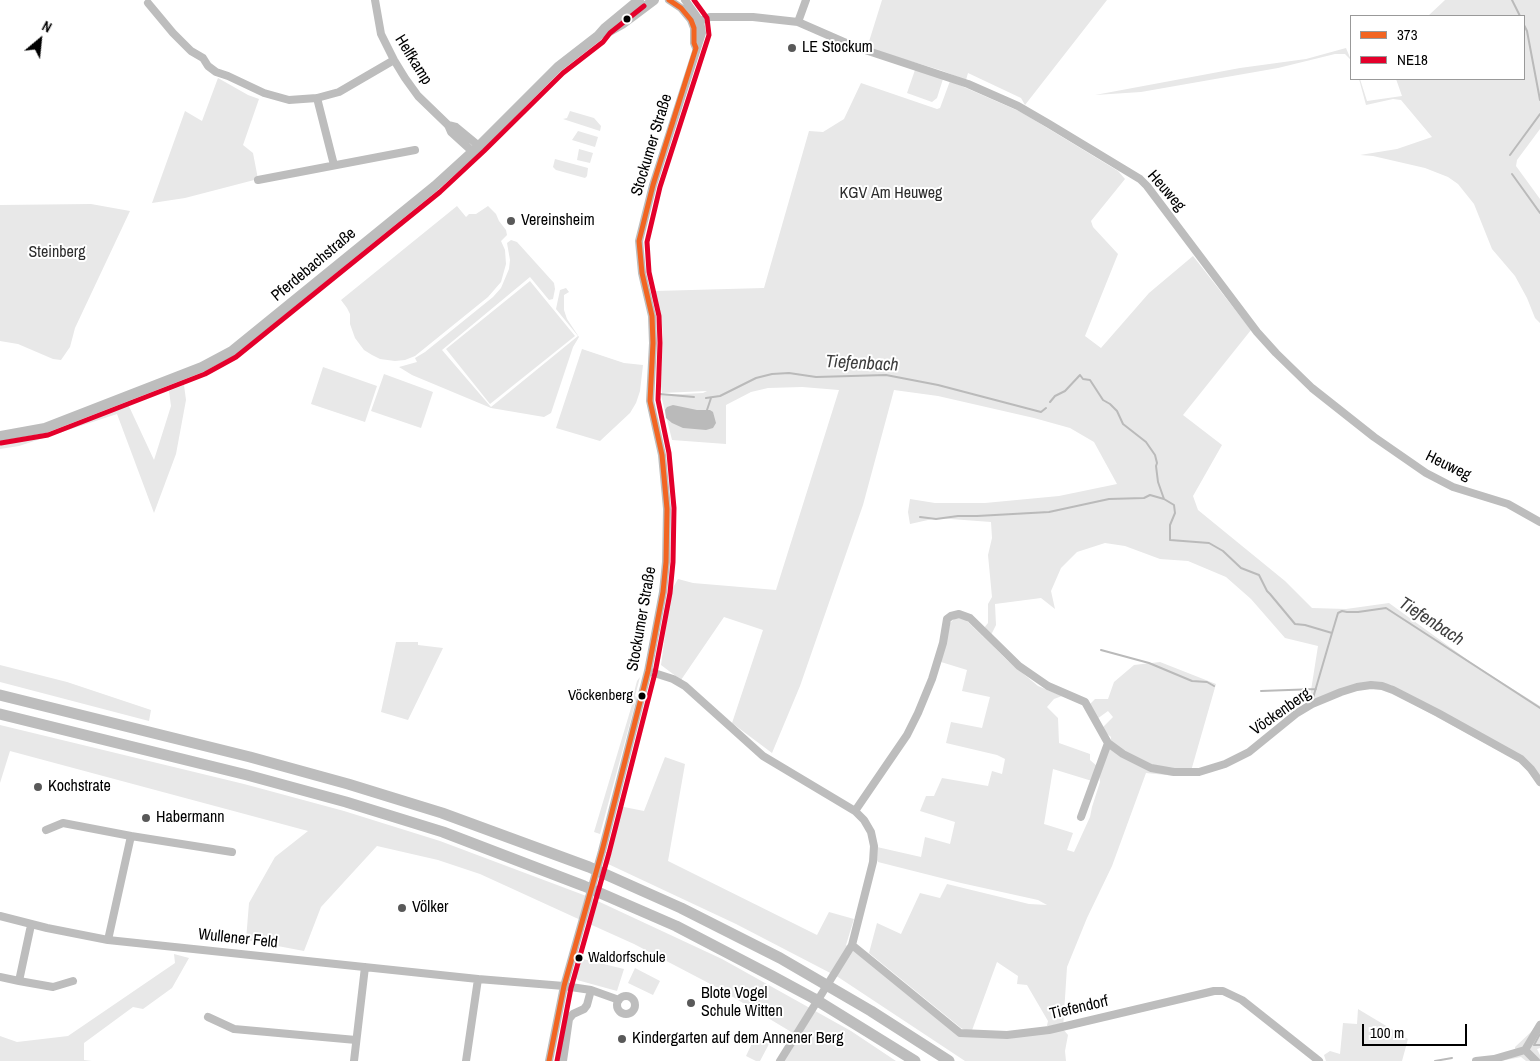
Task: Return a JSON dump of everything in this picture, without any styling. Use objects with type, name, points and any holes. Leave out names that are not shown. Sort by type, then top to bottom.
[{"type":"highway","points":[[0,696],[250,757],[348,784],[442,813],[588,867],[682,908],[780,958],[871,1010],[949,1061]]},
{"type":"highway","points":[[0,714],[247,775],[346,802],[453,836],[584,886],[676,926],[804,994],[915,1061]]},
{"type":"main road","name":"Pferdebachstraße","points":[[0,436],[45,428],[202,367],[232,351],[435,186],[476,149],[558,67],[640,0]]},
{"type":"main road","name":"Pferdebachstraße","points":[[598,36],[608,33],[654,0]]},
{"type":"street","name":"Helfkamp","points":[[375,0],[381,34],[394,60],[418,96],[448,125],[452,132],[476,149]]},
{"type":"street","points":[[669,0],[686,13],[694,28],[700,21],[685,0]]},
{"type":"street","points":[[798,22],[806,0]]},
{"type":"street","points":[[148,3],[173,33],[192,51],[203,58],[208,66],[216,72],[264,93],[283,99],[317,98],[344,89],[394,60]]},
{"type":"street","name":"Heuweg","points":[[700,21],[710,17],[753,17],[798,22],[854,46],[948,76],[1033,115],[1140,179],[1154,194],[1257,332],[1281,359],[1312,388],[1374,437],[1426,473],[1453,487],[1508,504],[1540,522]]},
{"type":"street","name":"Stockumer Straße","points":[[548,1061],[564,986],[602,851],[648,671],[663,592],[666,562],[667,509],[662,456],[650,401],[653,343],[652,316],[642,273],[639,240],[653,185],[702,33],[700,21]]},
{"type":"street","name":"Stockumer Straße","points":[[694,28],[696,48]]},
{"type":"street","points":[[317,98],[334,165]]},
{"type":"street","points":[[258,180],[415,150]]},
{"type":"street","name":"Vöckenberg","points":[[855,811],[907,735],[932,679],[943,643],[946,623],[951,616],[959,614],[970,618],[1019,666],[1048,686],[1085,702],[1108,743],[1123,754],[1151,768],[1174,772],[1199,772],[1225,764],[1248,752],[1297,713],[1312,704],[1341,692],[1371,685],[1382,686],[1400,694],[1521,759],[1540,782]]},
{"type":"street","points":[[648,671],[672,679],[685,686],[763,756],[855,811],[864,820],[871,832],[874,846],[872,862],[852,944],[842,957],[780,1061]]},
{"type":"street","points":[[1081,816],[1108,743]]},
{"type":"street","points":[[46,830],[63,823],[232,852]]},
{"type":"street","points":[[108,940],[131,836]]},
{"type":"street","name":"Wullener Feld","points":[[0,916],[31,925],[108,940],[478,979],[564,986]]},
{"type":"street","points":[[19,981],[31,925]]},
{"type":"street","name":"Tiefendorf","points":[[852,944],[960,1033],[1007,1035],[1049,1030],[1214,991],[1223,991],[1242,1000],[1319,1061]]},
{"type":"street","points":[[354,1061],[365,966]]},
{"type":"street","points":[[0,977],[53,987],[73,981]]},
{"type":"street","points":[[466,1061],[478,979]]},
{"type":"street","points":[[564,986],[591,990],[619,1000]]},
{"type":"street","points":[[563,1061],[569,1019],[573,1014],[584,1009],[589,1000],[591,990]]},
{"type":"street","points":[[208,1017],[234,1029],[356,1040]]},
{"type":"street","points":[[1476,1061],[1525,1050],[1540,1025]]},
{"type":"street","points":[[1525,1050],[1536,1061]]},
{"type":"green space","points":[[882,0],[1107,0],[1025,105],[1021,98],[968,73],[966,80],[940,70],[867,48]]},
{"type":"green space","points":[[1445,0],[1540,0],[1540,129],[1517,160],[1516,166],[1540,199],[1540,323],[1535,318],[1515,276],[1492,249],[1474,204],[1458,184],[1448,177],[1425,168],[1373,156],[1360,155],[1397,149],[1432,137],[1401,100],[1393,99],[1366,105],[1359,80],[1367,101],[1402,96],[1396,80],[1525,80],[1525,15],[1429,15]]},
{"type":"green space","points":[[1346,48],[1350,58],[1345,54],[1335,54],[1278,68],[1141,92],[1095,95],[1240,68],[1306,59]]},
{"type":"green space","points":[[915,70],[943,79],[937,98],[932,102],[907,93]]},
{"type":"green space","points":[[218,78],[259,99],[243,145],[253,153],[258,179],[185,198],[152,203],[185,111],[202,121]]},
{"type":"green space","name":"KGV Am Heuweg","points":[[950,81],[1021,112],[1118,171],[1125,179],[1091,221],[1093,227],[1118,254],[1085,336],[1101,348],[1149,293],[1193,256],[1251,330],[1183,415],[1222,445],[1193,496],[1198,510],[1285,581],[1312,608],[1346,609],[1389,603],[1476,666],[1540,706],[1540,787],[1521,763],[1393,693],[1392,685],[1368,682],[1309,703],[1318,646],[1285,638],[1251,599],[1226,577],[1188,561],[1160,559],[1125,546],[1105,543],[1077,552],[1061,568],[1051,591],[1055,609],[1041,598],[995,604],[996,625],[991,635],[984,628],[988,623],[988,604],[992,597],[988,555],[992,538],[991,522],[937,518],[910,524],[908,512],[910,499],[935,503],[985,503],[1059,496],[1117,484],[1094,442],[1070,428],[938,396],[894,390],[863,505],[800,686],[772,753],[732,723],[763,630],[724,617],[681,680],[661,665],[671,591],[678,579],[693,583],[776,590],[839,390],[802,387],[768,388],[751,392],[726,405],[726,444],[672,440],[661,395],[703,393],[707,391],[662,393],[663,334],[661,315],[655,291],[764,288],[809,131],[823,132],[844,119],[861,83],[937,109],[940,108]]},
{"type":"green space","points":[[570,111],[594,118],[601,126],[600,131],[563,119],[567,118]]},
{"type":"green space","points":[[578,131],[598,137],[595,147],[572,140]]},
{"type":"green space","points":[[579,149],[593,153],[590,163],[577,160]]},
{"type":"green space","points":[[555,159],[588,168],[587,176],[585,178],[556,170],[553,167]]},
{"type":"green space","name":"Steinberg","points":[[91,204],[130,211],[75,328],[70,347],[61,360],[53,359],[18,344],[0,341],[0,205]]},
{"type":"green space","points":[[457,206],[466,217],[469,214],[476,214],[488,206],[496,214],[506,230],[507,235],[501,241],[505,250],[506,264],[501,282],[488,297],[415,356],[395,361],[380,359],[372,355],[364,350],[355,338],[350,324],[350,314],[341,300]]},
{"type":"green space","points":[[511,240],[517,242],[554,283],[553,299],[549,300],[530,277],[442,350],[491,407],[578,336],[556,309],[560,290],[566,288],[569,292],[564,295],[564,310],[567,319],[579,337],[573,347],[551,413],[544,417],[491,408],[412,375],[399,367],[417,362],[415,358],[493,297],[501,288],[509,269],[510,260],[507,243]]},
{"type":"green space","points":[[530,281],[575,336],[490,404],[446,349]]},
{"type":"green space","points":[[582,349],[624,363],[643,365],[640,391],[636,403],[630,413],[600,441],[556,428]]},
{"type":"green space","points":[[323,367],[377,386],[365,422],[311,404]]},
{"type":"green space","points":[[384,374],[433,392],[421,428],[371,411]]},
{"type":"green space","points":[[184,385],[186,400],[176,454],[154,513],[117,414],[19,446],[0,449],[0,443],[25,441],[53,433],[127,402],[154,460],[171,406],[169,391]]},
{"type":"green space","points":[[954,619],[965,619],[1008,661],[1038,686],[1062,696],[1054,699],[1047,707],[1058,718],[1059,743],[1090,754],[1090,760],[1097,766],[1092,781],[1053,769],[1044,824],[1073,833],[1067,850],[1074,852],[1090,817],[1100,782],[1099,774],[1110,747],[1111,737],[1103,727],[1113,717],[1108,711],[1097,719],[1089,705],[1095,699],[1108,699],[1114,682],[1134,665],[1160,662],[1216,684],[1191,771],[1176,776],[1146,773],[1112,866],[1087,918],[1067,967],[1063,1029],[1068,1035],[1065,1051],[1066,1061],[965,1061],[838,977],[736,924],[606,863],[619,806],[644,811],[665,757],[685,764],[668,861],[817,935],[829,912],[854,919],[846,945],[962,1036],[1045,1034],[1048,1021],[1027,985],[1017,984],[1018,976],[997,962],[971,1033],[961,1028],[869,953],[877,923],[901,934],[920,893],[940,898],[947,884],[1029,904],[1047,905],[1038,900],[878,862],[876,858],[877,847],[921,857],[925,837],[950,844],[955,822],[920,811],[926,796],[934,796],[942,778],[988,786],[992,771],[1002,774],[1005,759],[997,755],[946,743],[951,722],[982,728],[990,697],[962,691],[967,670],[941,662],[950,623]]},
{"type":"green space","points":[[396,642],[418,642],[418,645],[443,648],[408,720],[381,712]]},
{"type":"green space","points":[[0,665],[67,682],[151,710],[149,721],[0,682]]},
{"type":"green space","points":[[640,677],[635,696],[637,697],[600,834],[594,832],[634,698],[637,681]]},
{"type":"green space","points":[[0,725],[244,784],[344,811],[440,841],[589,897],[722,959],[851,1031],[896,1061],[781,1061],[793,1039],[793,1033],[718,988],[634,944],[480,874],[438,860],[377,846],[321,907],[304,951],[246,940],[249,903],[275,857],[308,831],[10,751],[0,783]]},
{"type":"green space","points":[[174,954],[189,958],[172,988],[143,1009],[133,1007],[84,1043],[84,1060],[92,1061],[0,1061],[0,1036],[17,1042],[68,1036],[175,963]]},
{"type":"green space","points":[[579,958],[624,969],[617,991],[577,980],[575,977]]},
{"type":"green space","points":[[635,968],[660,981],[653,995],[628,983]]},
{"type":"green space","points":[[1358,1009],[1408,1039],[1402,1061],[1326,1061],[1324,1055],[1330,1051],[1340,1054],[1343,1023],[1357,1024]]},
{"type":"green space","points":[[1540,1020],[1540,1048],[1537,1049],[1540,1061],[1526,1061],[1521,1057],[1491,1061],[1516,1055],[1515,1047],[1531,1032]]},
{"type":"green space","points":[[755,1037],[769,1044],[760,1061],[746,1056]]},
{"type":"shaded area","points":[[673,405],[697,410],[710,410],[713,412],[716,423],[713,428],[706,430],[683,428],[666,418],[665,410]]},
{"type":"waterway","points":[[1512,0],[1520,15]]},
{"type":"waterway","points":[[1525,27],[1540,100]]},
{"type":"waterway","points":[[1510,155],[1540,114]]},
{"type":"waterway","points":[[1512,174],[1540,213]]},
{"type":"waterway","name":"Tiefenbach","points":[[706,398],[720,396],[756,378],[772,374],[789,373],[816,377],[886,375],[938,385],[1041,412],[1046,408]]},
{"type":"waterway","name":"Tiefenbach","points":[[1050,402],[1055,396],[1065,391],[1080,375],[1083,379],[1090,380],[1103,400],[1117,411],[1123,424],[1146,442],[1155,455],[1158,482],[1164,499],[1174,505],[1175,513],[1170,525],[1170,540],[1209,543],[1223,551],[1241,568],[1259,575],[1267,591],[1295,624],[1332,633],[1338,613],[1342,611],[1358,612],[1386,608],[1540,708]]},
{"type":"waterway","name":"Tiefenbach","points":[[660,394],[694,397]]},
{"type":"waterway","points":[[707,410],[711,398]]},
{"type":"waterway","points":[[920,517],[936,519],[958,516],[1049,512],[1109,499],[1144,498],[1150,495],[1164,499]]},
{"type":"waterway","points":[[1313,698],[1332,633]]},
{"type":"waterway","points":[[1101,650],[1149,663],[1192,681],[1207,682],[1214,686]]},
{"type":"waterway","points":[[1261,691],[1316,689]]},
{"type":"waterway","points":[[1540,1034],[1534,1045],[1540,1045]]},
{"type":"waterway","points":[[1435,1061],[1452,1058]]},
{"type":"transit line","name":"373","points":[[549,1061],[564,986],[602,851],[648,671],[663,592],[666,562],[667,509],[662,455],[650,401],[653,343],[652,316],[642,273],[639,241],[653,185],[696,48],[694,28],[691,20],[681,8],[669,0]]},
{"type":"transit line","name":"NE18","points":[[557,1061],[571,988],[609,853],[655,673],[670,593],[673,562],[674,508],[669,453],[658,400],[659,316],[649,272],[647,242],[660,187],[709,35],[707,18],[694,0]]},
{"type":"transit line","name":"NE18","points":[[1,443],[48,435],[205,374],[236,357],[440,192],[563,73],[603,42],[610,33],[644,6]]},
{"type":"place","name":"LE Stockum","points":[[792,48]]},
{"type":"place","name":"Vereinsheim","points":[[511,221]]},
{"type":"place","name":"Vöckenberg","points":[[642,696]]},
{"type":"place","name":"Kochstrate","points":[[38,787]]},
{"type":"place","name":"Habermann","points":[[146,818]]},
{"type":"place","name":"Völker","points":[[402,908]]},
{"type":"place","name":"Waldorfschule","points":[[579,958]]},
{"type":"place","name":"Blote Vogel Schule Witten","points":[[691,1003]]},
{"type":"place","name":"Kindergarten auf dem Annener Berg","points":[[622,1039]]}]
